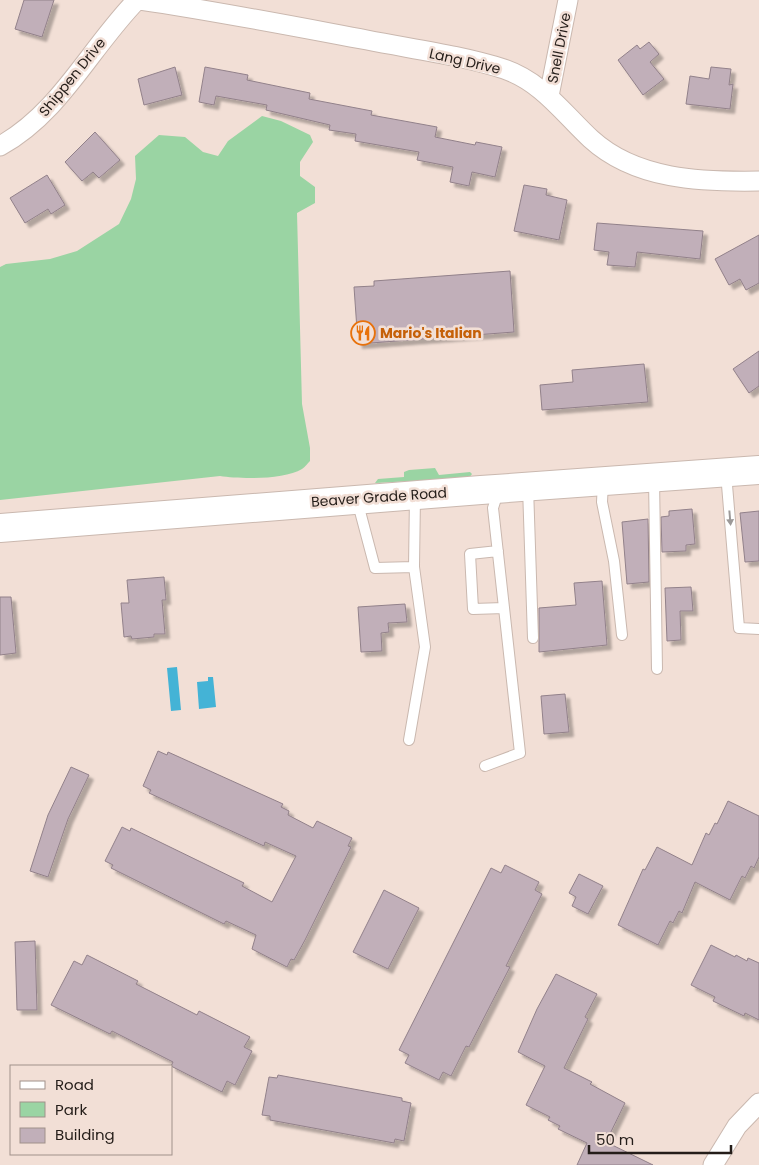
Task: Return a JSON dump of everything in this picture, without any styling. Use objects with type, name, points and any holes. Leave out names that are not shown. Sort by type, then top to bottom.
[{"type":"main road","name":"Beaver Grade Road","points":[[0,528],[416,494],[759,470]]},
{"type":"street","name":"Lang Drive","points":[[139,0],[473,61],[518,74],[549,96],[592,140],[628,163],[671,176],[720,181],[759,181]]},
{"type":"street","name":"Shippen Drive","points":[[0,146],[16,137],[53,103],[108,31],[139,0]]},
{"type":"street","name":"Snell Drive","points":[[549,96],[568,0]]},
{"type":"street","points":[[713,1165],[737,1126],[759,1103]]},
{"type":"lane","points":[[726,472],[739,628],[759,629]]},
{"type":"lane","points":[[654,478],[657,668]]},
{"type":"lane","points":[[603,481],[602,502],[614,561],[622,635]]},
{"type":"lane","points":[[528,486],[533,638]]},
{"type":"lane","points":[[485,766],[520,753],[494,508],[499,488]]},
{"type":"lane","points":[[409,740],[425,647],[414,567],[416,494]]},
{"type":"lane","points":[[356,499],[375,568],[414,567]]},
{"type":"lane","points":[[498,551],[470,554],[473,609],[504,608]]},
{"type":"green space","points":[[262,116],[281,121],[310,135],[313,142],[300,162],[300,176],[315,187],[315,203],[297,213],[302,404],[310,448],[310,461],[302,469],[294,473],[273,477],[239,478],[220,476],[0,500],[0,267],[6,264],[50,259],[77,251],[119,224],[131,199],[136,179],[135,156],[159,135],[185,137],[203,152],[218,156],[228,141]]},
{"type":"green space","points":[[435,468],[439,475],[470,472],[472,474],[469,478],[375,483],[378,479],[404,477],[404,472],[409,470]]},
{"type":"water","points":[[177,667],[181,710],[171,711],[167,668]]},
{"type":"water","points":[[208,677],[213,677],[216,707],[199,709],[197,682],[208,681]]},
{"type":"building","points":[[24,0],[54,0],[42,37],[15,29]]},
{"type":"building","points":[[649,42],[659,54],[650,62],[664,79],[643,95],[618,60],[637,45],[640,49]]},
{"type":"building","points":[[175,67],[182,95],[144,105],[138,79]]},
{"type":"building","points":[[205,67],[248,75],[247,80],[310,93],[309,99],[372,111],[371,115],[437,127],[435,137],[475,145],[476,142],[502,147],[495,177],[472,172],[469,186],[450,182],[453,167],[417,160],[419,152],[355,141],[356,134],[329,130],[330,125],[266,110],[267,105],[216,96],[214,105],[199,102]]},
{"type":"building","points":[[711,67],[731,69],[729,85],[733,84],[730,109],[686,104],[690,76],[709,79]]},
{"type":"building","points":[[95,132],[120,160],[99,178],[93,172],[82,181],[65,162]]},
{"type":"building","points":[[47,175],[65,205],[51,214],[48,209],[25,223],[10,198]]},
{"type":"building","points":[[524,185],[547,189],[546,195],[567,200],[559,240],[514,231]]},
{"type":"building","points":[[597,223],[703,231],[700,259],[637,252],[635,267],[607,265],[609,252],[594,250]]},
{"type":"building","points":[[759,235],[759,283],[746,290],[740,279],[729,285],[715,259]]},
{"type":"building","points":[[510,271],[514,332],[358,344],[354,287],[374,286],[374,281]]},
{"type":"building","points":[[759,351],[759,386],[749,393],[733,369]]},
{"type":"building","points":[[644,364],[648,402],[542,410],[540,385],[573,382],[572,370]]},
{"type":"building","points":[[692,509],[695,544],[686,545],[686,551],[662,552],[661,517],[669,516],[669,511]]},
{"type":"building","points":[[759,511],[759,561],[745,562],[740,513]]},
{"type":"building","points":[[648,519],[649,582],[627,584],[622,522]]},
{"type":"building","points":[[164,577],[166,600],[162,600],[165,634],[154,634],[154,637],[132,639],[131,636],[124,637],[121,603],[129,603],[127,580]]},
{"type":"building","points":[[602,581],[607,645],[539,652],[539,608],[576,605],[574,583]]},
{"type":"building","points":[[691,587],[693,611],[680,611],[681,640],[667,641],[665,588]]},
{"type":"building","points":[[0,597],[11,597],[16,653],[0,655]]},
{"type":"building","points":[[405,604],[407,622],[388,623],[389,632],[381,633],[382,651],[361,652],[358,607]]},
{"type":"building","points":[[565,694],[569,732],[544,734],[541,696]]},
{"type":"building","points":[[158,751],[167,755],[168,752],[283,804],[281,807],[289,811],[288,815],[313,828],[317,821],[352,838],[348,846],[351,847],[305,940],[294,960],[291,959],[287,967],[252,949],[256,935],[226,921],[224,924],[111,868],[113,865],[105,861],[122,827],[130,831],[131,828],[244,883],[242,886],[272,902],[296,856],[265,842],[264,846],[149,793],[151,790],[143,786]]},
{"type":"building","points":[[71,767],[89,775],[68,819],[48,877],[30,871],[48,815]]},
{"type":"building","points":[[728,801],[759,816],[759,857],[754,868],[751,866],[745,878],[742,876],[730,900],[695,882],[682,913],[679,911],[673,923],[670,921],[658,945],[618,925],[643,869],[645,870],[657,847],[692,865],[706,833],[709,835],[715,823],[717,824]]},
{"type":"building","points":[[505,865],[539,882],[535,890],[542,894],[506,966],[510,967],[469,1047],[466,1046],[451,1076],[443,1072],[439,1080],[405,1063],[409,1055],[399,1050],[491,868],[501,873]]},
{"type":"building","points":[[579,874],[603,886],[588,914],[572,906],[576,897],[569,893]]},
{"type":"building","points":[[384,890],[419,908],[388,969],[353,952]]},
{"type":"building","points":[[35,941],[37,1010],[17,1010],[15,942]]},
{"type":"building","points":[[711,945],[735,957],[736,955],[747,961],[748,958],[759,963],[759,1020],[745,1013],[744,1016],[713,1001],[715,997],[691,985]]},
{"type":"building","points":[[87,955],[138,981],[136,984],[197,1015],[199,1011],[250,1037],[244,1047],[252,1051],[235,1085],[227,1081],[222,1092],[172,1067],[173,1062],[112,1031],[110,1034],[51,1005],[74,961],[82,965]]},
{"type":"building","points":[[556,974],[597,994],[585,1017],[588,1019],[564,1068],[592,1082],[590,1084],[625,1103],[606,1142],[653,1165],[577,1165],[587,1143],[558,1129],[560,1126],[548,1120],[550,1117],[526,1105],[545,1066],[518,1052],[537,1009]]},
{"type":"building","points":[[278,1075],[402,1098],[402,1101],[411,1103],[404,1141],[395,1139],[394,1143],[270,1120],[270,1116],[262,1115],[269,1077],[277,1078]]},
{"type":"place","name":"Mario's Italian","points":[[363,333]]}]
